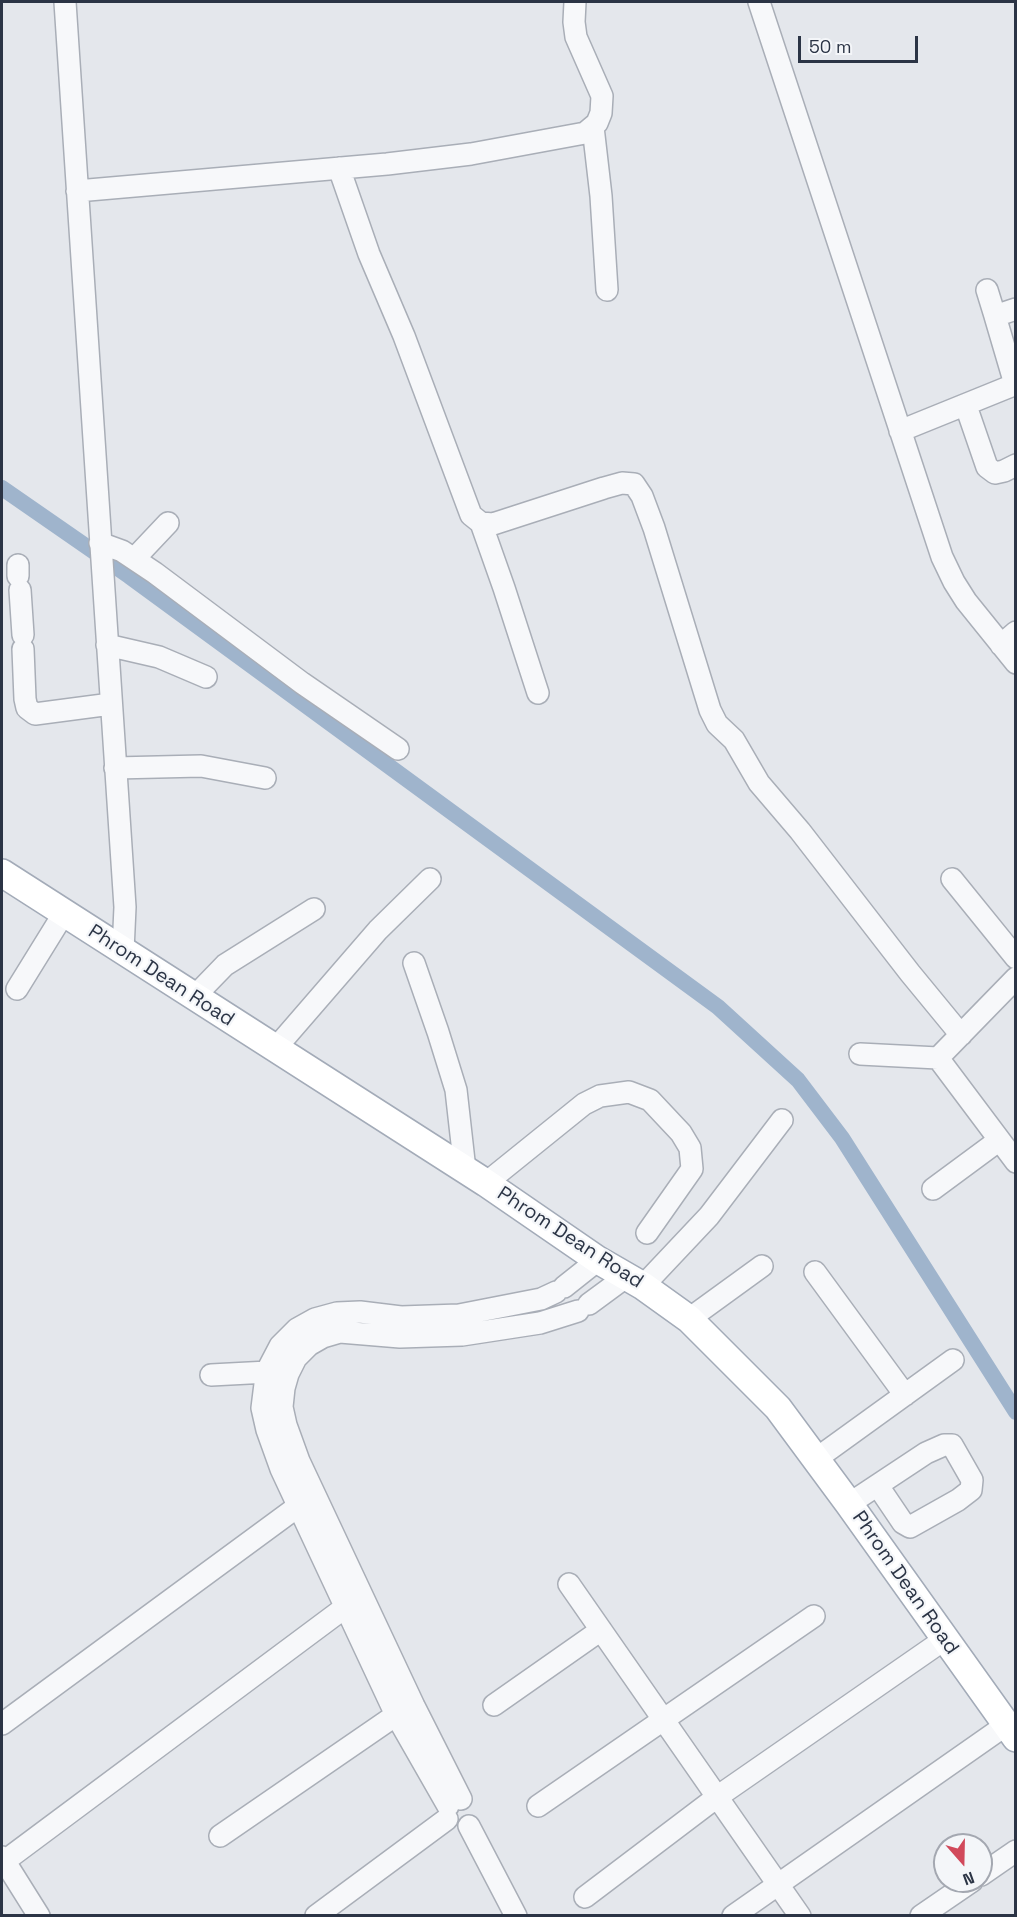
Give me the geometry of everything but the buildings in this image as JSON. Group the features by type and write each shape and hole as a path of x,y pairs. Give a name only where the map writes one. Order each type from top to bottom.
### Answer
{"main road":[{"name":"Phrom Dean Road","path":"2,873 476,1176 689,1319 778,1408 1011,1732"}],"street":[{"path":"65,2 125,907 123,951"},
{"path":"77,191 471,154 585,133 597,123 601,113 602,96 576,37 575,2"},
{"path":"759,2 942,556 966,601 1008,638 1016,663"},
{"path":"592,127 601,196 607,290"},
{"path":"339,168 369,254 404,336 471,515 481,523 537,693"},
{"path":"900,432 1015,384 987,290"},
{"path":"995,316 1016,309"},
{"path":"966,406 987,466 995,473 1016,465"},
{"path":"481,523 493,524 604,488 622,483 634,484 642,496 654,528 710,710 717,724 734,740 759,783 800,831 910,974 961,1035"},
{"path":"134,559 168,523"},
{"path":"100,547 122,551 155,573 302,683 398,749"},
{"path":"19,577 27,708 34,714 111,704"},
{"path":"107,645 159,657 206,676"},
{"path":"115,768 201,766 265,778"},
{"path":"275,1049 378,930 430,879"},
{"path":"952,879 1016,958"},
{"path":"194,997 225,965 314,909"},
{"path":"17,989 64,913"},
{"path":"414,963 456,1090 476,1176 584,1104 600,1096 629,1092 650,1100 681,1133 690,1148 692,1169 647,1233"},
{"path":"860,1054 938,1058 1016,978"},
{"path":"938,1058 998,1141 1016,1162"},
{"path":"307,1500 281,1469 262,1408 268,1372 280,1346 297,1329 315,1319 337,1312 360,1312 409,1327 462,1335 540,1323 578,1310 635,1281 709,1216 782,1120"},
{"path":"933,1189 998,1141"},
{"path":"452,1808 396,1715 354,1601 307,1500 299,1461 282,1407 288,1374 296,1358 309,1345 323,1337 340,1332 409,1327 542,1299 557,1292 598,1260"},
{"path":"689,1319 762,1266"},
{"path":"815,1272 905,1395"},
{"path":"557,1292 578,1310"},
{"path":"816,1459 953,1360"},
{"path":"211,1375 268,1372"},
{"path":"849,1504 878,1486"},
{"path":"2,1724 307,1500"},
{"path":"569,1584 800,1916"},
{"path":"354,1601 412,1700 452,1808"},
{"path":"39,1916 2,1860 354,1601"},
{"path":"538,1806 814,1616"},
{"path":"494,1705 601,1630"},
{"path":"585,1897 717,1797 945,1639"},
{"path":"220,1836 396,1715 412,1700"},
{"path":"733,1916 778,1883 1011,1732"},
{"path":"316,1916 452,1808 470,1802 475,1810 474,1818 469,1826 516,1916"},
{"path":"993,1867 1016,1851"},
{"path":"921,1916 955,1893"}],"waterway":[{"path":"2,488 129,576 718,1007 798,1080 842,1138 1016,1412"}]}
